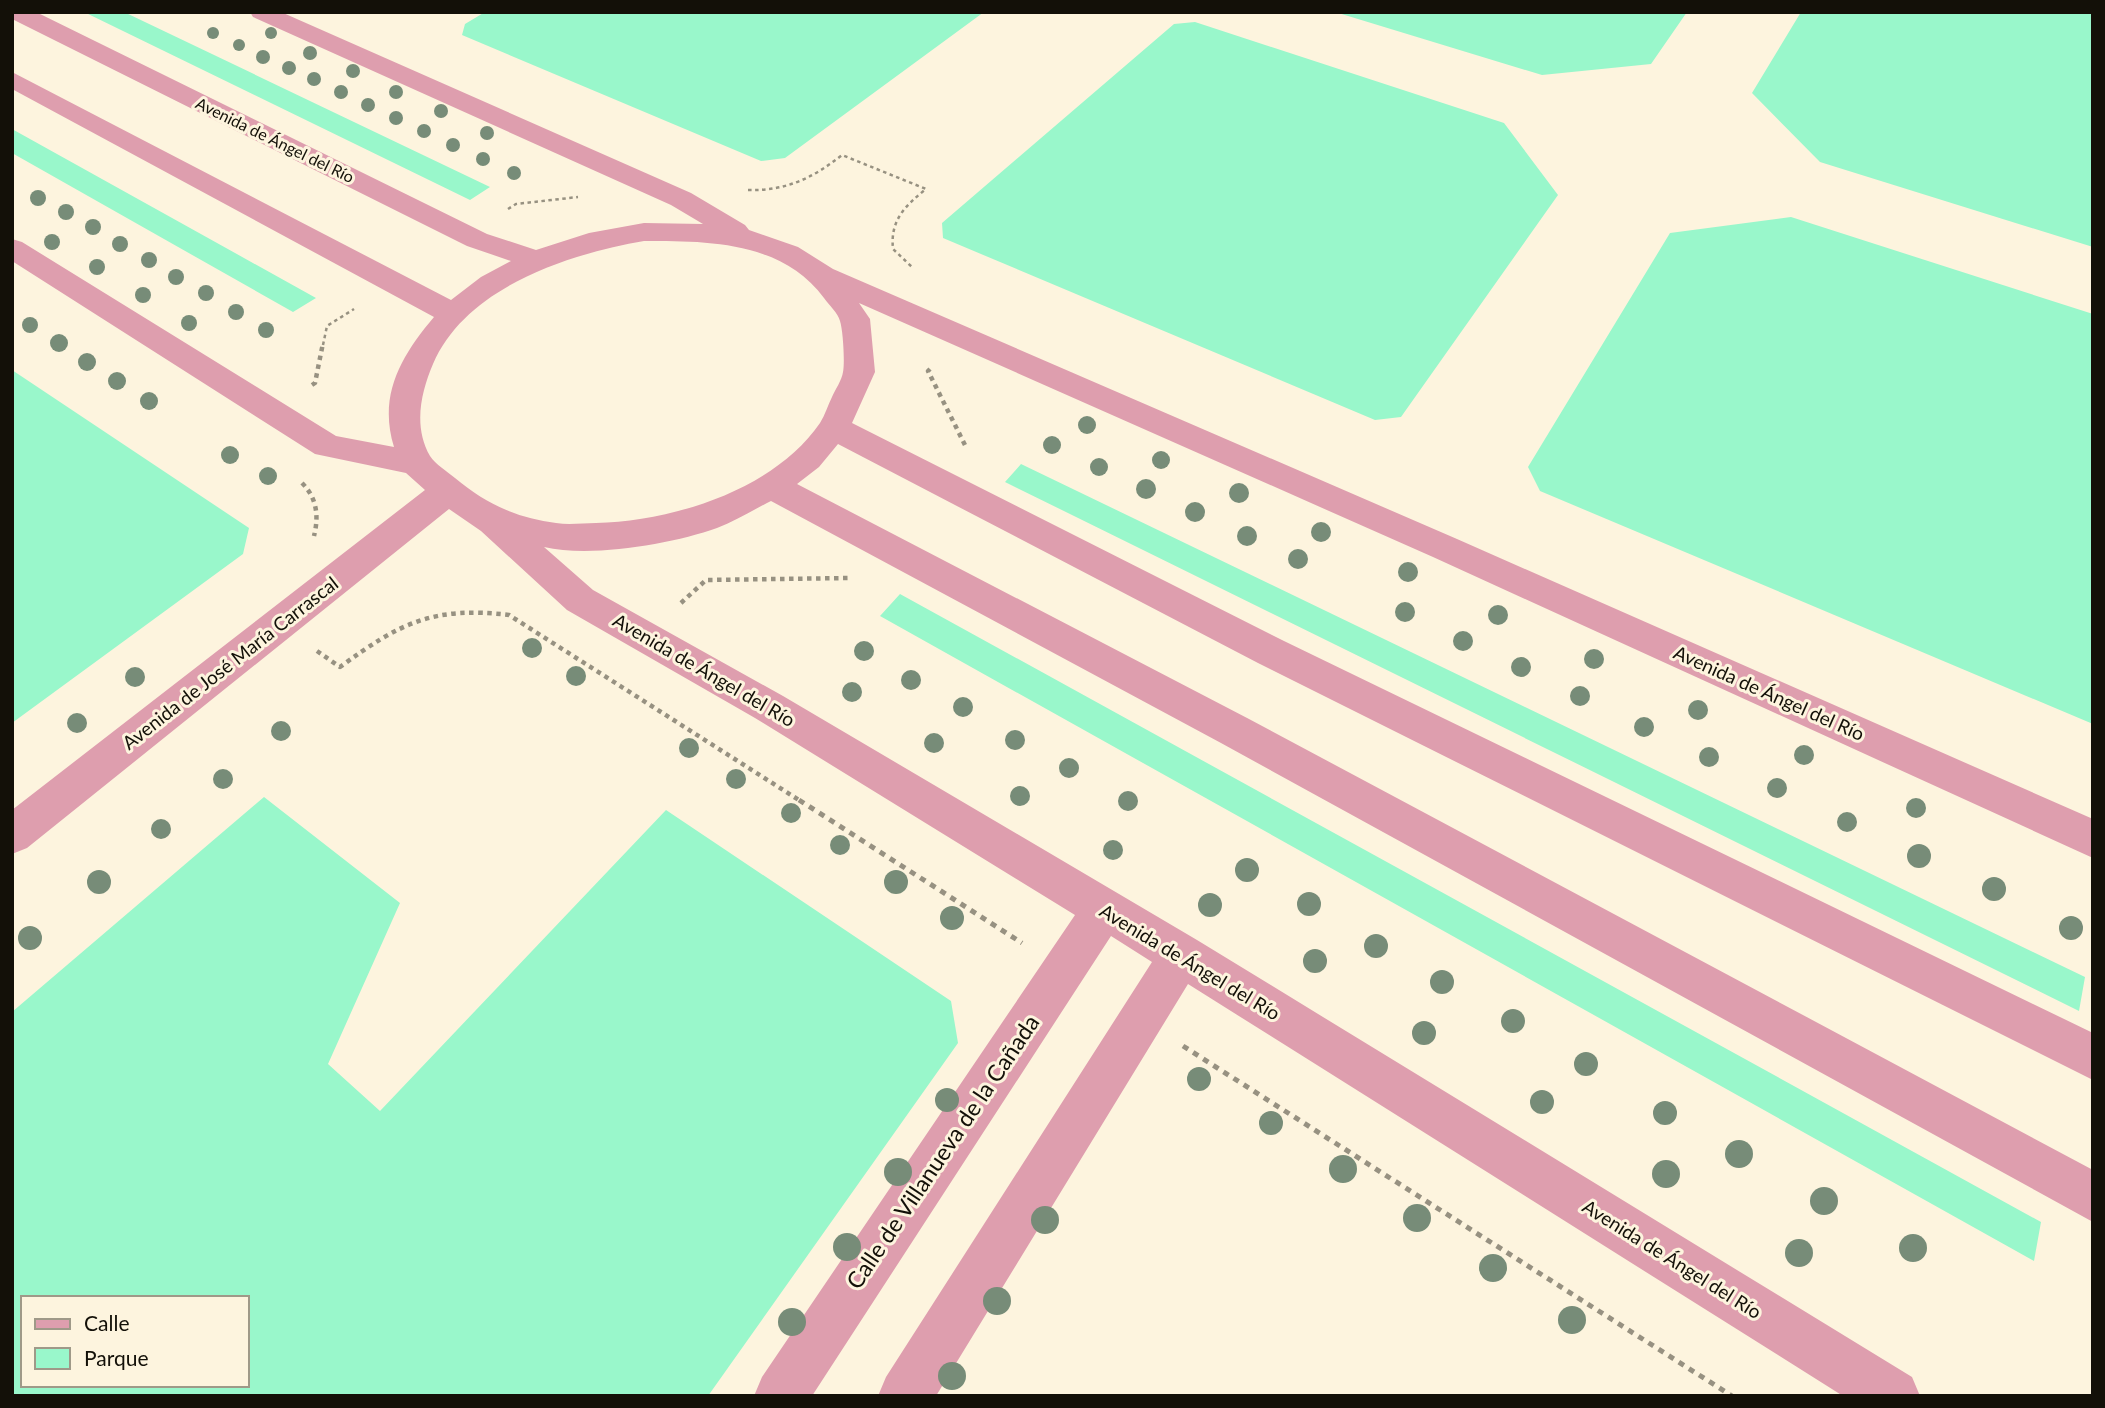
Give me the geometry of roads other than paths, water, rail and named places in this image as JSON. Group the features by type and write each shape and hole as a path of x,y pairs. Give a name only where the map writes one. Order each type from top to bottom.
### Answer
{"street":[{"name":"Avenida de Ángel del Río","path":"17,12 477,240 536,260"},
{"path":"13,249 327,446 416,463 448,491 493,522 558,537 632,535 706,518 771,486 807,459 834,428 859,372 855,319 823,276 788,253 749,239 681,199 261,12"},
{"path":"12,79 453,314"},
{"path":"416,463 404,426 407,387 424,349 453,314 491,284 536,260 589,242 644,232 698,232 749,239"},
{"name":"Avenida de Ángel del Río","path":"823,276 1445,548 2093,839"},
{"path":"834,428 1271,652 2093,1057"},
{"path":"771,486 1247,737 2093,1197"},
{"name":"Avenida de José María Carrascal","path":"12,835 448,491"},
{"name":"Avenida de Ángel del Río","path":"493,522 580,600 769,707 1181,955 1893,1396"},
{"name":"Calle de Villanueva de la Cañada","path":"781,1396 1104,909"},
{"path":"905,1396 1136,1031 1181,955"}]}
